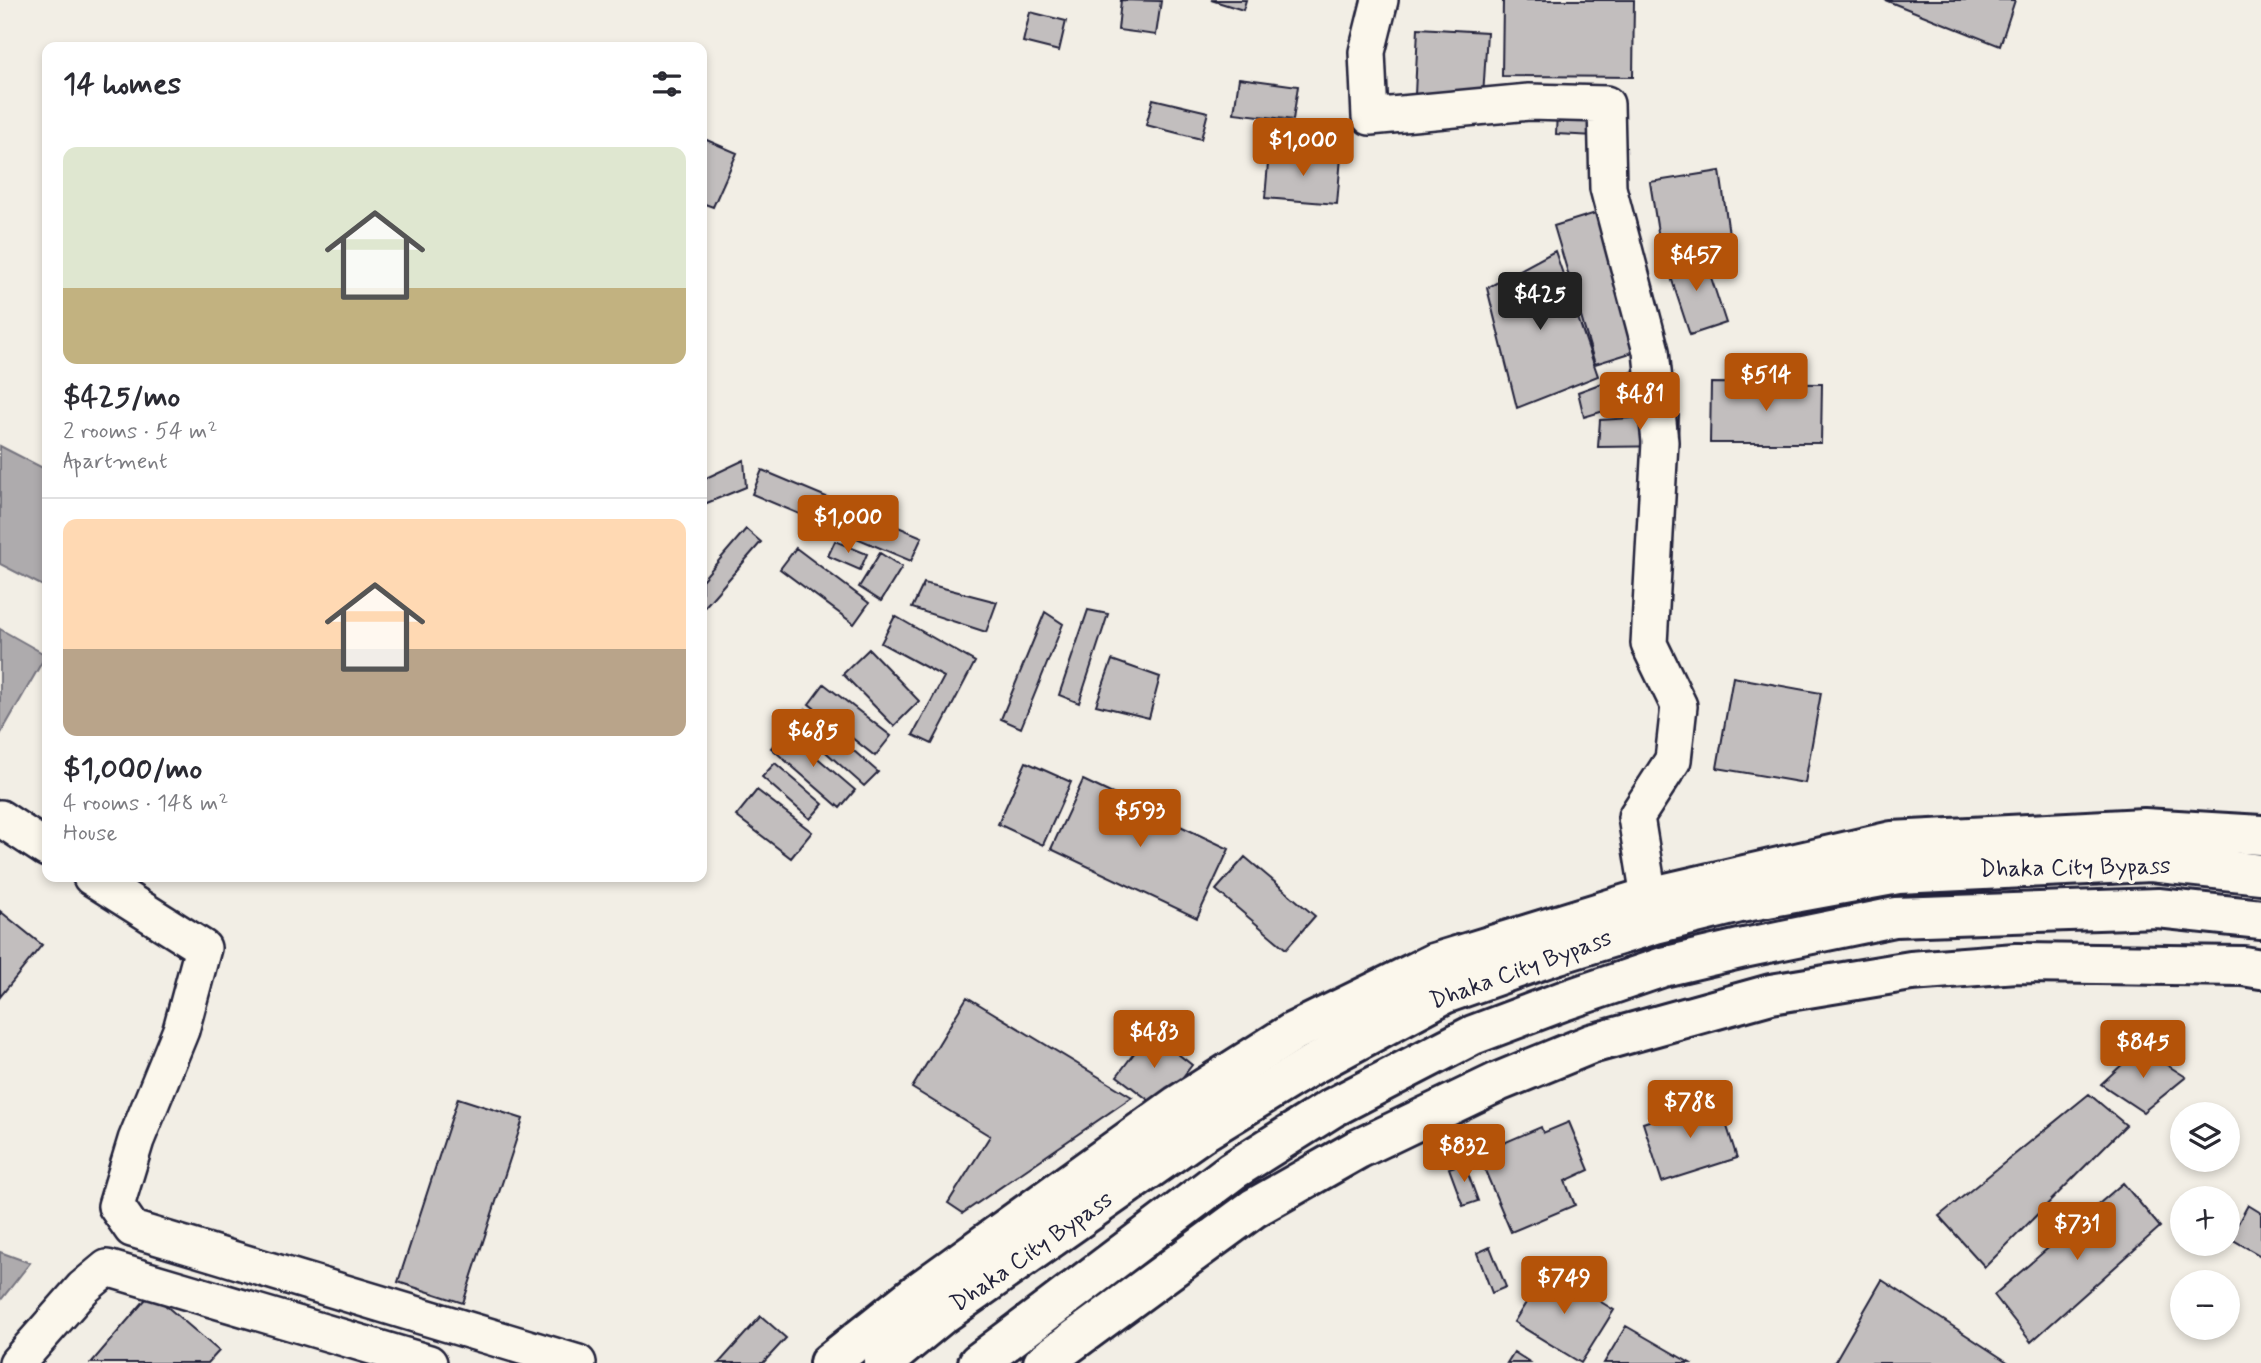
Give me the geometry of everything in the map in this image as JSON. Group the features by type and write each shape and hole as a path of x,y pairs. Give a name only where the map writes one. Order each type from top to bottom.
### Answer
{"main road":[{"path":"829,1363 917,1293 1178,1105 1293,1032 1434,964 1649,897 1892,841 2144,828 2261,835"},
{"name":"Dhaka City Bypass","path":"883,1363 940,1316 1212,1126 1310,1066 1444,994 1655,924 1740,903 1898,874 2151,862 2261,874"},
{"name":"Dhaka City Bypass","path":"978,1363 1233,1171 1332,1108 1473,1035 1563,1001 1663,967 1895,918 2158,908 2261,919"},
{"path":"1043,1363 1254,1208 1358,1149 1498,1082 1591,1044 1771,994 1911,971 2016,963 2132,963 2261,969"}],"street":[{"path":"1380,0 1367,52 1370,117 1528,102 1606,104 1608,188 1651,351 1660,442 1649,645 1679,706 1673,760 1636,817 1649,897"},
{"path":"0,818 42,846"},
{"path":"99,882 203,948 181,1030 136,1140 116,1206 132,1229 578,1363"},
{"path":"17,1363 83,1288 107,1268 429,1363"}],"shaded area":[{"path":"0,446 42,467 42,585 0,564"},
{"path":"0,629 42,653 42,662 0,735"},
{"path":"0,1252 30,1263 0,1301"}],"building":[{"path":"1121,0 1161,1 1156,35 1118,30"},
{"path":"1211,0 1246,0 1243,10"},
{"path":"1503,0 1634,0 1633,77 1502,76"},
{"path":"1885,0 2015,0 2000,46"},
{"path":"1030,12 1066,21 1059,51 1023,42"},
{"path":"1418,28 1487,32 1483,97 1415,95"},
{"path":"1239,78 1298,86 1293,120 1234,113"},
{"path":"1153,99 1208,112 1201,139 1146,125"},
{"path":"1557,111 1597,112 1596,136 1556,134"},
{"path":"707,140 737,153 713,207 707,205"},
{"path":"1269,152 1341,157 1337,204 1265,198"},
{"path":"1720,171 1729,234 1660,245 1650,182"},
{"path":"1599,212 1640,350 1595,364 1554,226"},
{"path":"1702,250 1726,323 1690,335 1666,262"},
{"path":"1555,251 1598,376 1517,408 1487,288"},
{"path":"1640,369 1647,398 1584,417 1578,392"},
{"path":"1711,383 1822,384 1821,443 1710,443"},
{"path":"1679,415 1678,446 1598,447 1600,420"},
{"path":"744,460 746,487 707,503 707,478"},
{"path":"762,470 922,537 911,561 752,494"},
{"path":"746,529 761,542 707,604 707,574"},
{"path":"835,541 867,554 860,570 828,556"},
{"path":"796,548 869,603 854,624 780,569"},
{"path":"880,553 902,567 881,601 859,587"},
{"path":"924,583 997,602 986,632 912,608"},
{"path":"1088,610 1108,614 1079,703 1059,695"},
{"path":"1045,612 1063,624 1021,728 1001,719"},
{"path":"895,616 975,662 932,744 913,735 944,677 881,643"},
{"path":"869,649 919,701 894,726 843,674"},
{"path":"1112,660 1160,677 1149,718 1096,705"},
{"path":"1733,677 1821,693 1805,783 1717,768"},
{"path":"824,684 891,736 875,756 809,704"},
{"path":"806,709 878,772 864,786 793,723"},
{"path":"786,731 855,790 840,808 771,748"},
{"path":"1026,762 1071,782 1043,845 998,824"},
{"path":"775,763 823,804 810,819 762,777"},
{"path":"1083,780 1229,849 1197,918 1051,849"},
{"path":"757,790 812,832 791,858 736,816"},
{"path":"1245,857 1315,916 1286,949 1216,890"},
{"path":"0,911 42,945 0,997"},
{"path":"967,997 1132,1097 963,1213 948,1203 990,1136 912,1088"},
{"path":"1150,1032 1192,1065 1159,1108 1117,1076"},
{"path":"2140,1048 2186,1077 2143,1112 2101,1084"},
{"path":"2089,1094 2126,1125 1985,1267 1939,1216"},
{"path":"458,1098 523,1119 463,1303 398,1282"},
{"path":"1718,1098 1737,1158 1662,1182 1643,1123"},
{"path":"1569,1122 1589,1170 1565,1181 1575,1205 1511,1232 1478,1154 1541,1127 1543,1133"},
{"path":"1464,1163 1478,1201 1463,1206 1449,1168"},
{"path":"2123,1183 2160,1227 2031,1342 1994,1295"},
{"path":"2248,1205 2261,1213 2261,1256 2240,1244 2240,1220"},
{"path":"1490,1247 1506,1287 1492,1293 1477,1253"},
{"path":"1547,1269 1614,1310 1581,1363 1514,1322"},
{"path":"1882,1280 2009,1363 1834,1363"},
{"path":"151,1293 219,1351 208,1363 91,1363"},
{"path":"761,1316 786,1338 763,1363 719,1363"},
{"path":"1626,1326 1690,1363 1604,1363"},
{"path":"1514,1352 1531,1363 1507,1363"}]}
